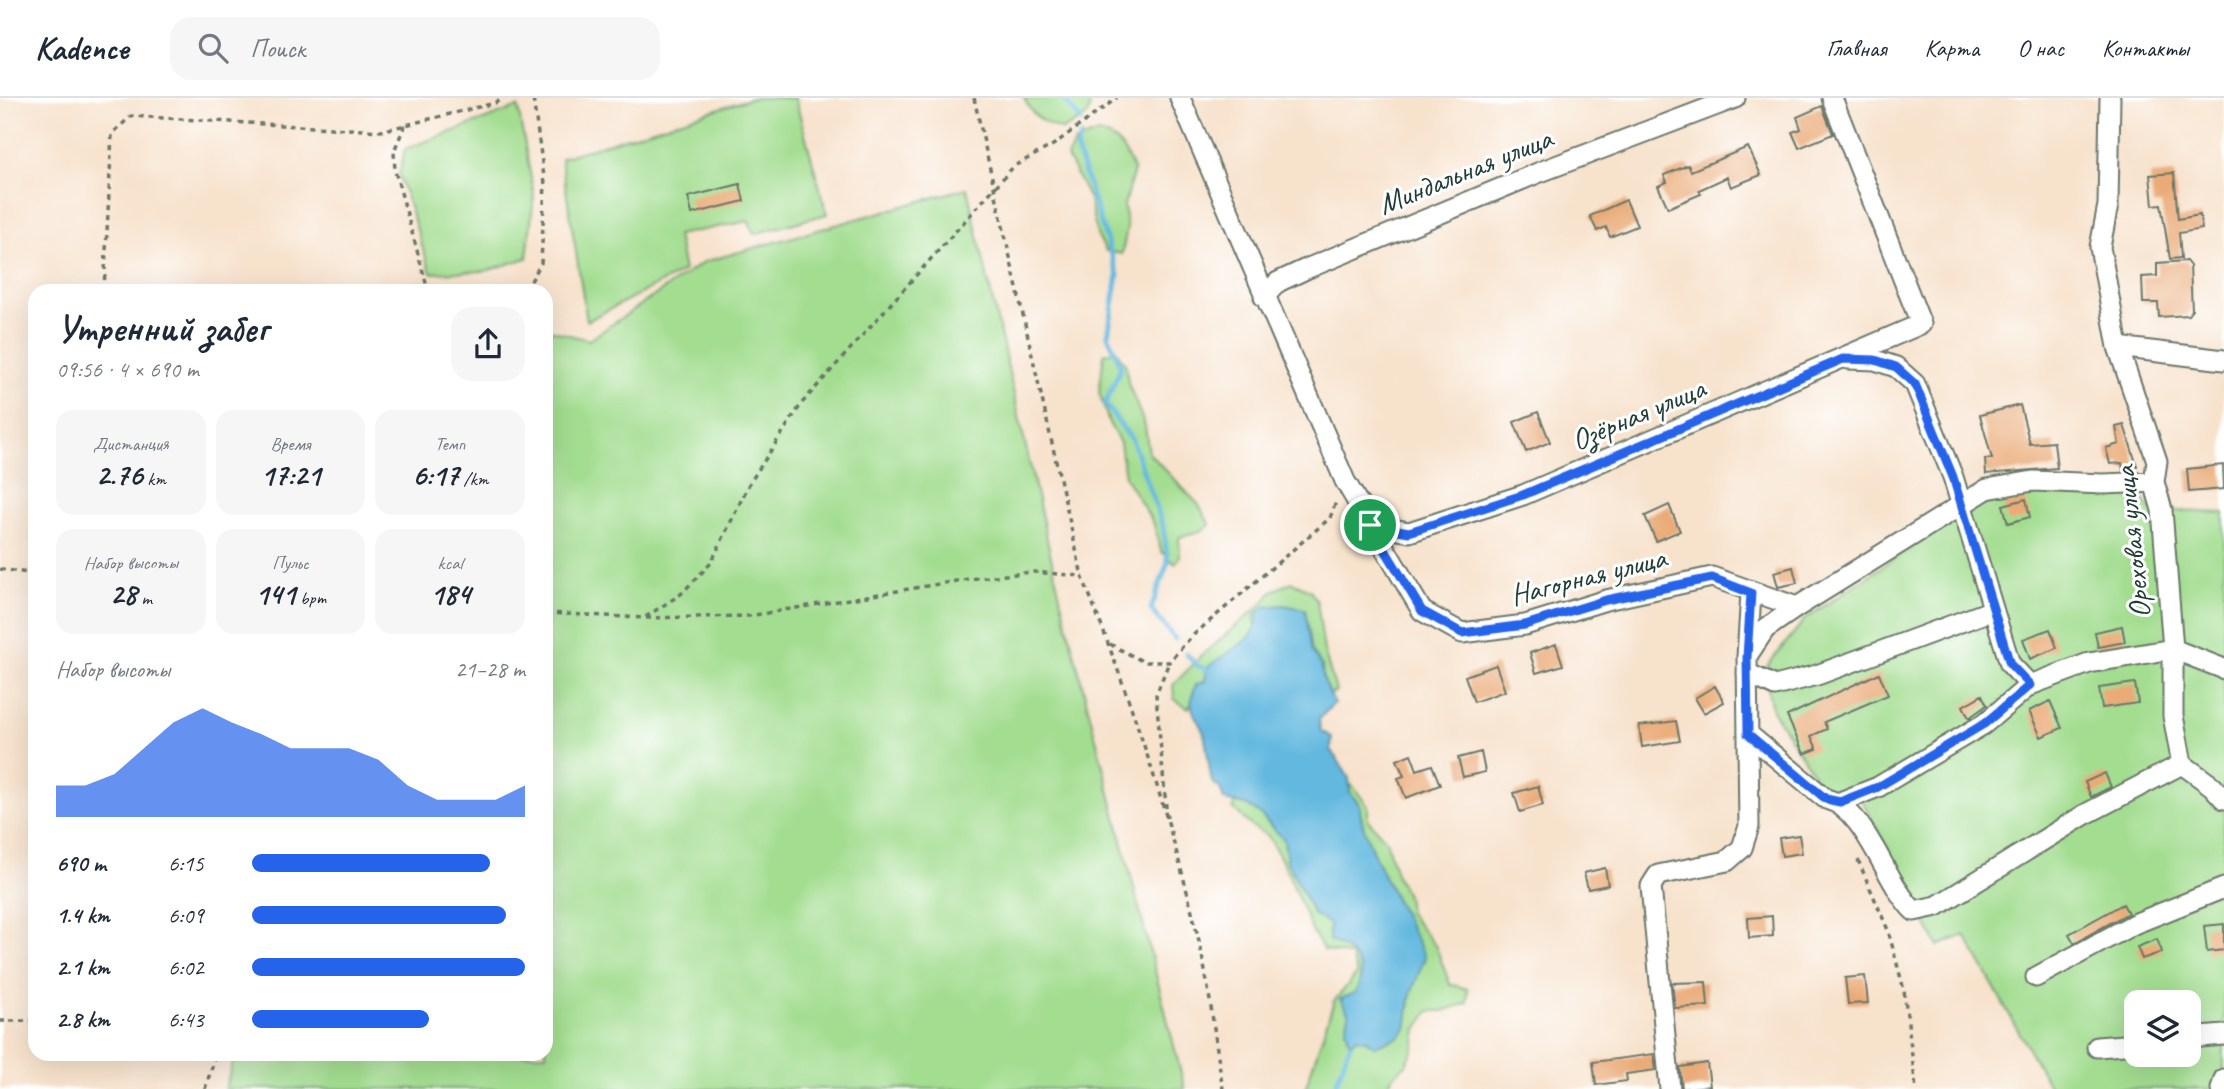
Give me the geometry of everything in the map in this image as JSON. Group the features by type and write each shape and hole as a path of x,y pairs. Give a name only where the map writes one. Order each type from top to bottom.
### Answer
{"street":[{"path":"1180,98 1345,481 1370,525"},
{"name":"Миндальная улица","path":"1264,298 1278,282 1316,265 1540,172 1735,98"},
{"name":"Озёрная улица","path":"1370,525 1409,532 1523,495 1921,324 1832,98"},
{"name":"Ореховая улица","path":"2110,98 2108,205 2101,247 2118,347 2157,461 2154,482 2162,510 2173,649 2173,716 2182,764"},
{"path":"2118,347 2224,360"},
{"path":"1843,359 1875,360 1896,367 1915,384 1962,504 2010,664 2030,685"},
{"path":"1747,665 1765,629 1987,489 2032,481 2103,484 2154,482"},
{"name":"Нагорная улица","path":"1370,525 1422,611 1462,633 1525,625 1606,600 1712,578 1797,607"},
{"path":"1670,1089 1651,886 1658,875 1727,861 1742,848 1749,826 1747,665 1751,593"},
{"path":"1747,665 1775,686 1817,675 1993,610"},
{"path":"1748,734 1826,799 1840,802 1878,787 1984,724 2030,685 2089,663 2173,649 2224,670"},
{"path":"1840,802 1860,827 1902,899 1914,911 1937,906 2084,815 2182,764 2220,791"},
{"path":"2036,977 2134,924 2224,888"},
{"path":"2201,1037 2224,1035"},
{"path":"2097,1048 2124,1045"},
{"path":"2221,1089 2224,1079"}],"path":[{"path":"104,284 112,134 131,116 381,131 495,103 503,98"},
{"path":"529,284 541,263 545,184 533,98"},
{"path":"974,98 1082,576 1108,643 1169,829 1199,943 1223,1089"},
{"path":"644,618 681,594 711,563 749,485 802,403 993,188 1014,166 1053,145 1117,98"},
{"path":"405,125 394,151 395,172 426,284"},
{"path":"1169,829 1161,772 1156,695 1169,662 1191,637 1330,518 1345,481"},
{"path":"0,569 28,573"},
{"path":"553,613 644,618 749,616 968,579 1033,572 1082,576"},
{"path":"1108,643 1144,662 1169,662"},
{"path":"1854,851 1888,930 1904,990 1916,1089"},
{"path":"0,1021 28,1021"},
{"path":"205,1089 214,1061"}],"green space":[{"path":"752,98 795,98 827,214 754,234 749,221 677,235 684,271 587,321 561,158"},
{"path":"1024,98 1085,98 1090,107 1086,117 1062,130 1039,118"},
{"path":"518,107 534,195 527,258 486,271 431,273 399,175 405,149"},
{"path":"1098,133 1116,142 1134,170 1124,205 1127,228 1122,254 1106,251 1097,235 1089,199 1067,157 1075,142"},
{"path":"967,188 1061,601 1185,1089 225,1089 233,1061 553,1061 553,331 589,340 704,262"},
{"path":"1116,350 1126,365 1128,383 1145,426 1149,453 1199,505 1210,525 1197,533 1179,537 1180,556 1175,564 1161,551 1154,524 1125,477 1120,443 1109,423 1099,392 1104,354"},
{"path":"2027,488 2093,496 2137,492 2152,510 2224,513 2224,1089 2051,1089 1965,935 1938,946 1854,785 1827,795 1772,710 1764,670 1805,619 1974,504"},
{"path":"1292,582 1310,590 1317,601 1324,651 1336,691 1328,696 1266,609 1254,617 1257,633 1188,708 1174,699 1173,685 1202,655 1264,602 1272,591"},
{"path":"1352,785 1368,806 1368,820 1386,840 1397,877 1407,895 1409,913 1436,947 1450,984 1468,989 1467,1003 1443,1011 1429,1011 1417,1029 1414,1048 1406,1065 1393,1076 1386,1089 1305,1089 1334,1001 1357,974 1351,956 1324,950 1313,933 1283,862 1268,836 1251,826 1233,808 1236,801 1252,802 1284,830 1295,865 1319,898 1316,911 1336,920 1339,937 1353,948 1368,968 1375,993 1354,1015 1361,1030 1377,1039 1394,1028 1400,1017 1385,1009 1385,1005 1397,968 1393,923 1400,920 1400,912 1365,848 1344,787"}],"water":[{"path":"1283,605 1305,609 1312,651 1322,666 1323,678 1334,703 1319,719 1320,730 1332,737 1331,749 1349,778 1350,793 1360,805 1367,837 1425,957 1411,993 1406,1029 1399,1037 1374,1046 1368,1041 1356,1038 1350,1045 1346,1029 1349,1014 1340,999 1355,993 1360,975 1356,960 1345,949 1329,940 1329,924 1313,914 1287,861 1284,840 1261,815 1246,805 1224,800 1220,788 1212,782 1203,731 1192,710 1193,693 1196,685 1205,681 1206,669 1247,639 1257,623 1257,613 1264,607"}],"building":[{"path":"1822,106 1833,134 1799,148 1792,132 1801,129 1797,117"},
{"path":"1748,147 1761,175 1731,187 1727,177 1699,190 1701,194 1668,208 1658,186 1667,182 1664,175 1688,165 1691,171"},
{"path":"2174,173 2178,219 2200,215 2202,229 2179,233 2181,258 2170,259 2161,204 2153,205 2150,175"},
{"path":"740,184 744,201 692,214 688,197"},
{"path":"1626,200 1637,226 1610,237 1606,227 1597,231 1590,216"},
{"path":"2186,261 2190,266 2192,310 2188,315 2159,317 2158,303 2143,303 2142,277 2157,276 2157,263"},
{"path":"2020,405 2030,444 2054,442 2057,468 1986,474 1985,459 1992,459 1980,415"},
{"path":"1538,412 1550,442 1526,452 1514,422"},
{"path":"2124,425 2137,466 2123,471 2122,463 2110,464 2106,448 2119,444 2116,427"},
{"path":"2223,465 2224,489 2189,492 2187,469"},
{"path":"2026,499 2030,517 2008,523 2003,505"},
{"path":"1669,505 1680,531 1656,541 1645,516"},
{"path":"1793,567 1797,583 1778,587 1774,572"},
{"path":"2122,626 2125,642 2098,647 2095,632"},
{"path":"2050,629 2057,648 2030,659 2023,639"},
{"path":"1556,644 1563,665 1536,673 1530,653"},
{"path":"1496,665 1505,691 1474,702 1465,676"},
{"path":"1879,673 1888,695 1824,722 1827,729 1811,736 1817,749 1804,754 1787,716"},
{"path":"2135,683 2138,703 2102,708 2099,688"},
{"path":"1715,686 1724,702 1704,713 1695,698"},
{"path":"1982,695 1987,705 1969,718 1963,706"},
{"path":"2050,701 2062,728 2041,737 2029,711"},
{"path":"1676,721 1680,741 1642,747 1639,726"},
{"path":"1481,752 1485,772 1463,777 1458,758"},
{"path":"1411,754 1417,770 1432,765 1440,785 1406,798 1398,778 1404,776 1397,760"},
{"path":"2105,773 2111,787 2091,797 2085,782"},
{"path":"1538,786 1543,805 1520,812 1514,793"},
{"path":"1799,835 1802,853 1782,856 1779,838"},
{"path":"1605,868 1608,885 1588,889 1584,873"},
{"path":"2123,904 2128,913 2074,943 2069,934"},
{"path":"1772,916 1773,936 1749,938 1748,918"},
{"path":"2224,924 2224,950 2207,952 2204,926"},
{"path":"2157,939 2162,952 2142,959 2137,947"},
{"path":"1865,976 1868,1003 1848,1004 1845,978"},
{"path":"1706,982 1708,1006 1675,1008 1672,983"},
{"path":"1654,1054 1656,1070 1626,1074 1627,1081 1596,1085 1593,1062"},
{"path":"1707,1063 1710,1086 1682,1089 1680,1067"}],"waterway":[{"path":"1063,98 1081,121"},
{"path":"1081,137 1076,147 1118,275 1108,335 1121,367 1105,404 1132,440 1163,526 1168,562 1151,609 1175,639"},
{"path":"1186,653 1196,665 1206,669"},
{"path":"1334,1089 1350,1045"}],"route":[{"path":"1843,359 1875,360 1896,367 1915,384 1953,477 2010,664 2030,685 1984,724 1878,787 1840,802 1826,799 1748,734 1747,657 1751,593 1712,578 1606,600 1525,625 1462,633 1422,611 1370,525 1409,532 1523,495 1843,359"}]}
